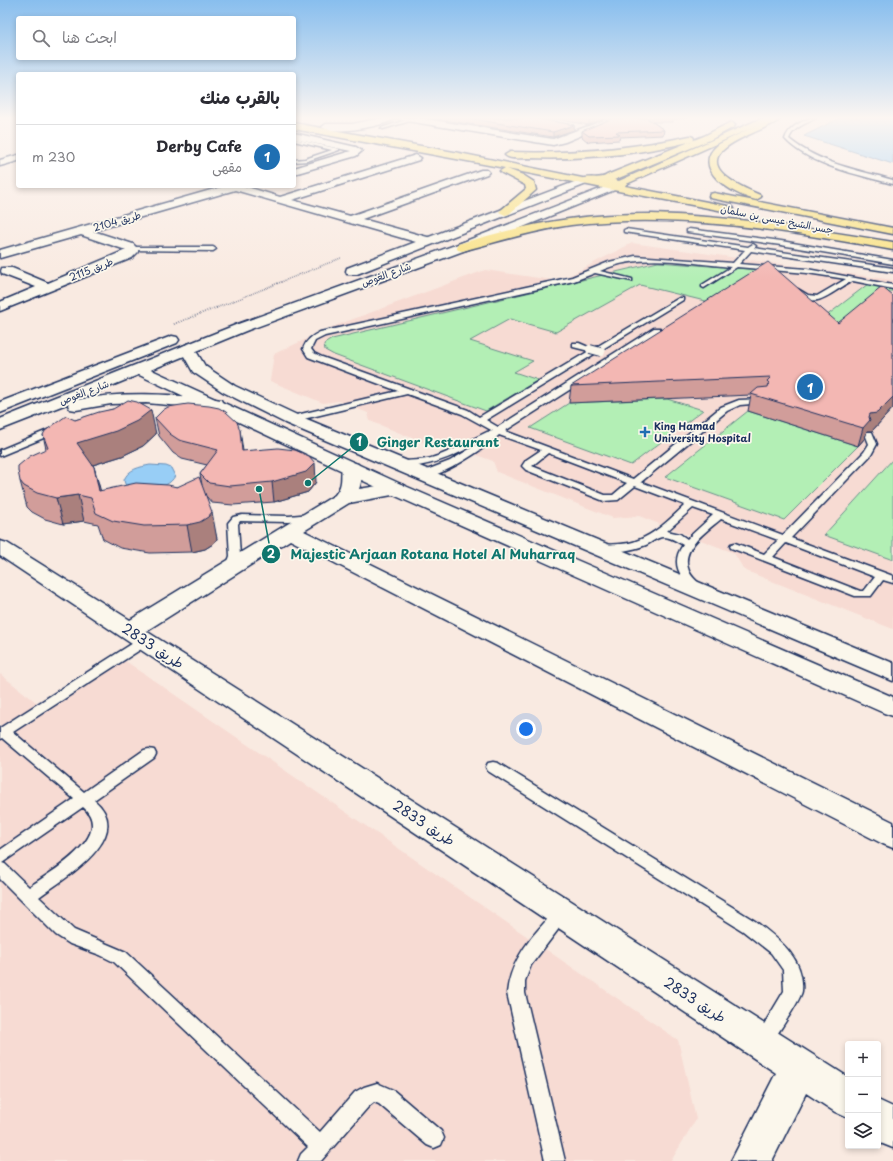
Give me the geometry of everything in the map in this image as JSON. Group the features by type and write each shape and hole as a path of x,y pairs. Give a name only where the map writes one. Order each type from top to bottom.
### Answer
{"main road":[{"path":"505,212 531,190 530,184 508,172"},
{"path":"541,172 585,181 613,181 632,172"},
{"path":"567,172 893,236"},
{"name":"شارع الغوص","path":"613,181 629,172"},
{"name":"شارع الغوص","path":"585,181 613,181 635,172"},
{"path":"716,172 727,183 761,199 834,219"},
{"name":"جسر الشيخ عيسى بن سلمان","path":"613,181 834,219 893,231"},
{"name":"جسر الشيخ عيسى بن سلمان","path":"613,181 893,241"},
{"path":"462,247 518,232 571,222 618,218 666,217 733,221 794,229 893,246"}],"street":[{"path":"280,200 370,172"},
{"path":"352,219 483,172"},
{"name":"شارع الغوص","path":"337,277 585,181"},
{"name":"شارع الغوص","path":"0,408 186,343 313,301 462,247 613,181"},
{"name":"طريق 2104","path":"0,254 227,188"},
{"name":"طريق 2104","path":"241,188 427,241"},
{"name":"طريق 2115","path":"0,306 128,255 132,252 132,249 81,231"},
{"path":"366,266 352,274 154,355 145,362 141,370 396,489 893,708"},
{"path":"7,271 47,287"},
{"path":"213,325 264,305"},
{"name":"شارع الغوص","path":"0,426 141,370 186,343"},
{"path":"186,343 199,369 229,389 291,419 893,673"},
{"path":"0,426 91,401 133,397 215,404"},
{"path":"352,468 386,474 422,475"},
{"path":"342,499 349,491 353,483 352,468"},
{"path":"137,636 232,567 342,499 368,492 396,489"},
{"path":"289,532 893,836"},
{"name":"طريق 2833","path":"0,546 845,1097"},
{"path":"751,1161 799,1067"},
{"path":"881,1121 893,1128"}],"lane":[{"path":"863,172 893,182"},
{"path":"626,231 750,250 891,269"},
{"path":"689,231 756,239 891,262 893,278"},
{"path":"704,286 735,265 740,258 750,250 756,239"},
{"name":"طريق 2115","path":"132,249 213,249"},
{"path":"893,287 807,271 635,258 611,263 570,280 334,331 314,338 308,344 307,349 311,355 319,359 464,412 480,420 491,428 546,450 893,580"},
{"path":"775,268 786,279"},
{"path":"594,271 630,280"},
{"path":"791,284 804,297 817,299 822,297 840,283 854,279"},
{"path":"480,420 681,299"},
{"path":"422,475 462,459 487,442 498,431 657,330"},
{"path":"576,345 614,356"},
{"path":"291,419 407,391"},
{"path":"546,450 529,462 527,466 608,499 617,497 724,409 739,403 760,401"},
{"path":"0,453 61,427"},
{"path":"399,465 414,464 441,458 484,436 498,431"},
{"path":"766,558 868,453 873,444 869,434"},
{"path":"590,546 604,548 632,546 644,543 659,533 691,505"},
{"path":"705,594 694,586 686,577 682,568 681,558 683,550 688,544 718,515"},
{"path":"232,567 235,556 233,523 237,519 289,519 312,517"},
{"path":"659,533 676,536 688,544"},
{"path":"735,546 859,594 866,594 881,576"},
{"path":"28,897 78,860 89,850 100,829 100,818 96,810 2,733 137,636"},
{"path":"0,858 149,754"},
{"path":"493,767 749,926 777,948 791,968 793,992 762,1043"},
{"path":"0,869 70,936 101,947 120,957 321,1146"},
{"path":"555,1161 516,993 516,983 522,964 562,913"},
{"path":"308,1161 362,1099 368,1094 374,1092 381,1093 386,1096 434,1138"}],"path":[{"path":"167,327 344,257"}],"shaded area":[{"name":"King Hamad University Hospital","path":"632,243 893,280 893,629 744,570 734,553 639,516 613,518 497,472 493,461 449,443 432,446 370,421 368,413 338,401 323,403 270,381 274,354 332,327 485,270 559,281"},
{"path":"124,660 678,1040 696,1119 671,1161 0,1161 0,674 45,709"}],"green space":[{"path":"658,262 774,271 721,305 640,285 556,332 510,319 470,341 533,361 514,372 538,380 486,411 334,355 325,350 324,344 332,339"},
{"path":"868,284 893,290 844,330 817,323"},
{"path":"667,399 703,410 631,465 530,428 569,403"},
{"path":"748,411 858,446 784,520 665,477"},
{"path":"893,459 893,560 824,535"}],"water":[{"path":"150,465 166,466 171,468 175,476 171,481 161,487 155,488 129,487 125,484 124,480 128,473 138,468"}],"building":[{"path":"768,262 838,323 882,287 893,296 893,397 877,413 870,414 870,420 863,428 751,394 758,388 768,387 769,383 767,381 771,377 571,386"},
{"path":"128,400 137,402 151,410 137,421 116,431 77,443 94,467 99,491 136,483 177,487 199,477 212,512 208,517 200,522 187,525 144,526 113,521 96,513 91,498 78,495 56,498 37,493 24,486 20,481 18,466 30,456 48,448 43,435 45,431 66,416 75,420 113,409"},
{"path":"188,404 219,408 226,412 237,422 240,430 242,451 278,448 295,450 309,456 315,463 306,472 272,482 230,486 209,483 200,474 218,450 179,440 170,434 155,418 168,407"}],"place":[{"name":"Derby Cafe","path":"810,387"},
{"name":"King Hamad University Hospital","path":"645,432"},
{"name":"Ginger Restaurant","path":"308,483"},
{"name":"Majestic Arjaan Rotana Hotel Al Muharraq","path":"259,489"}]}
